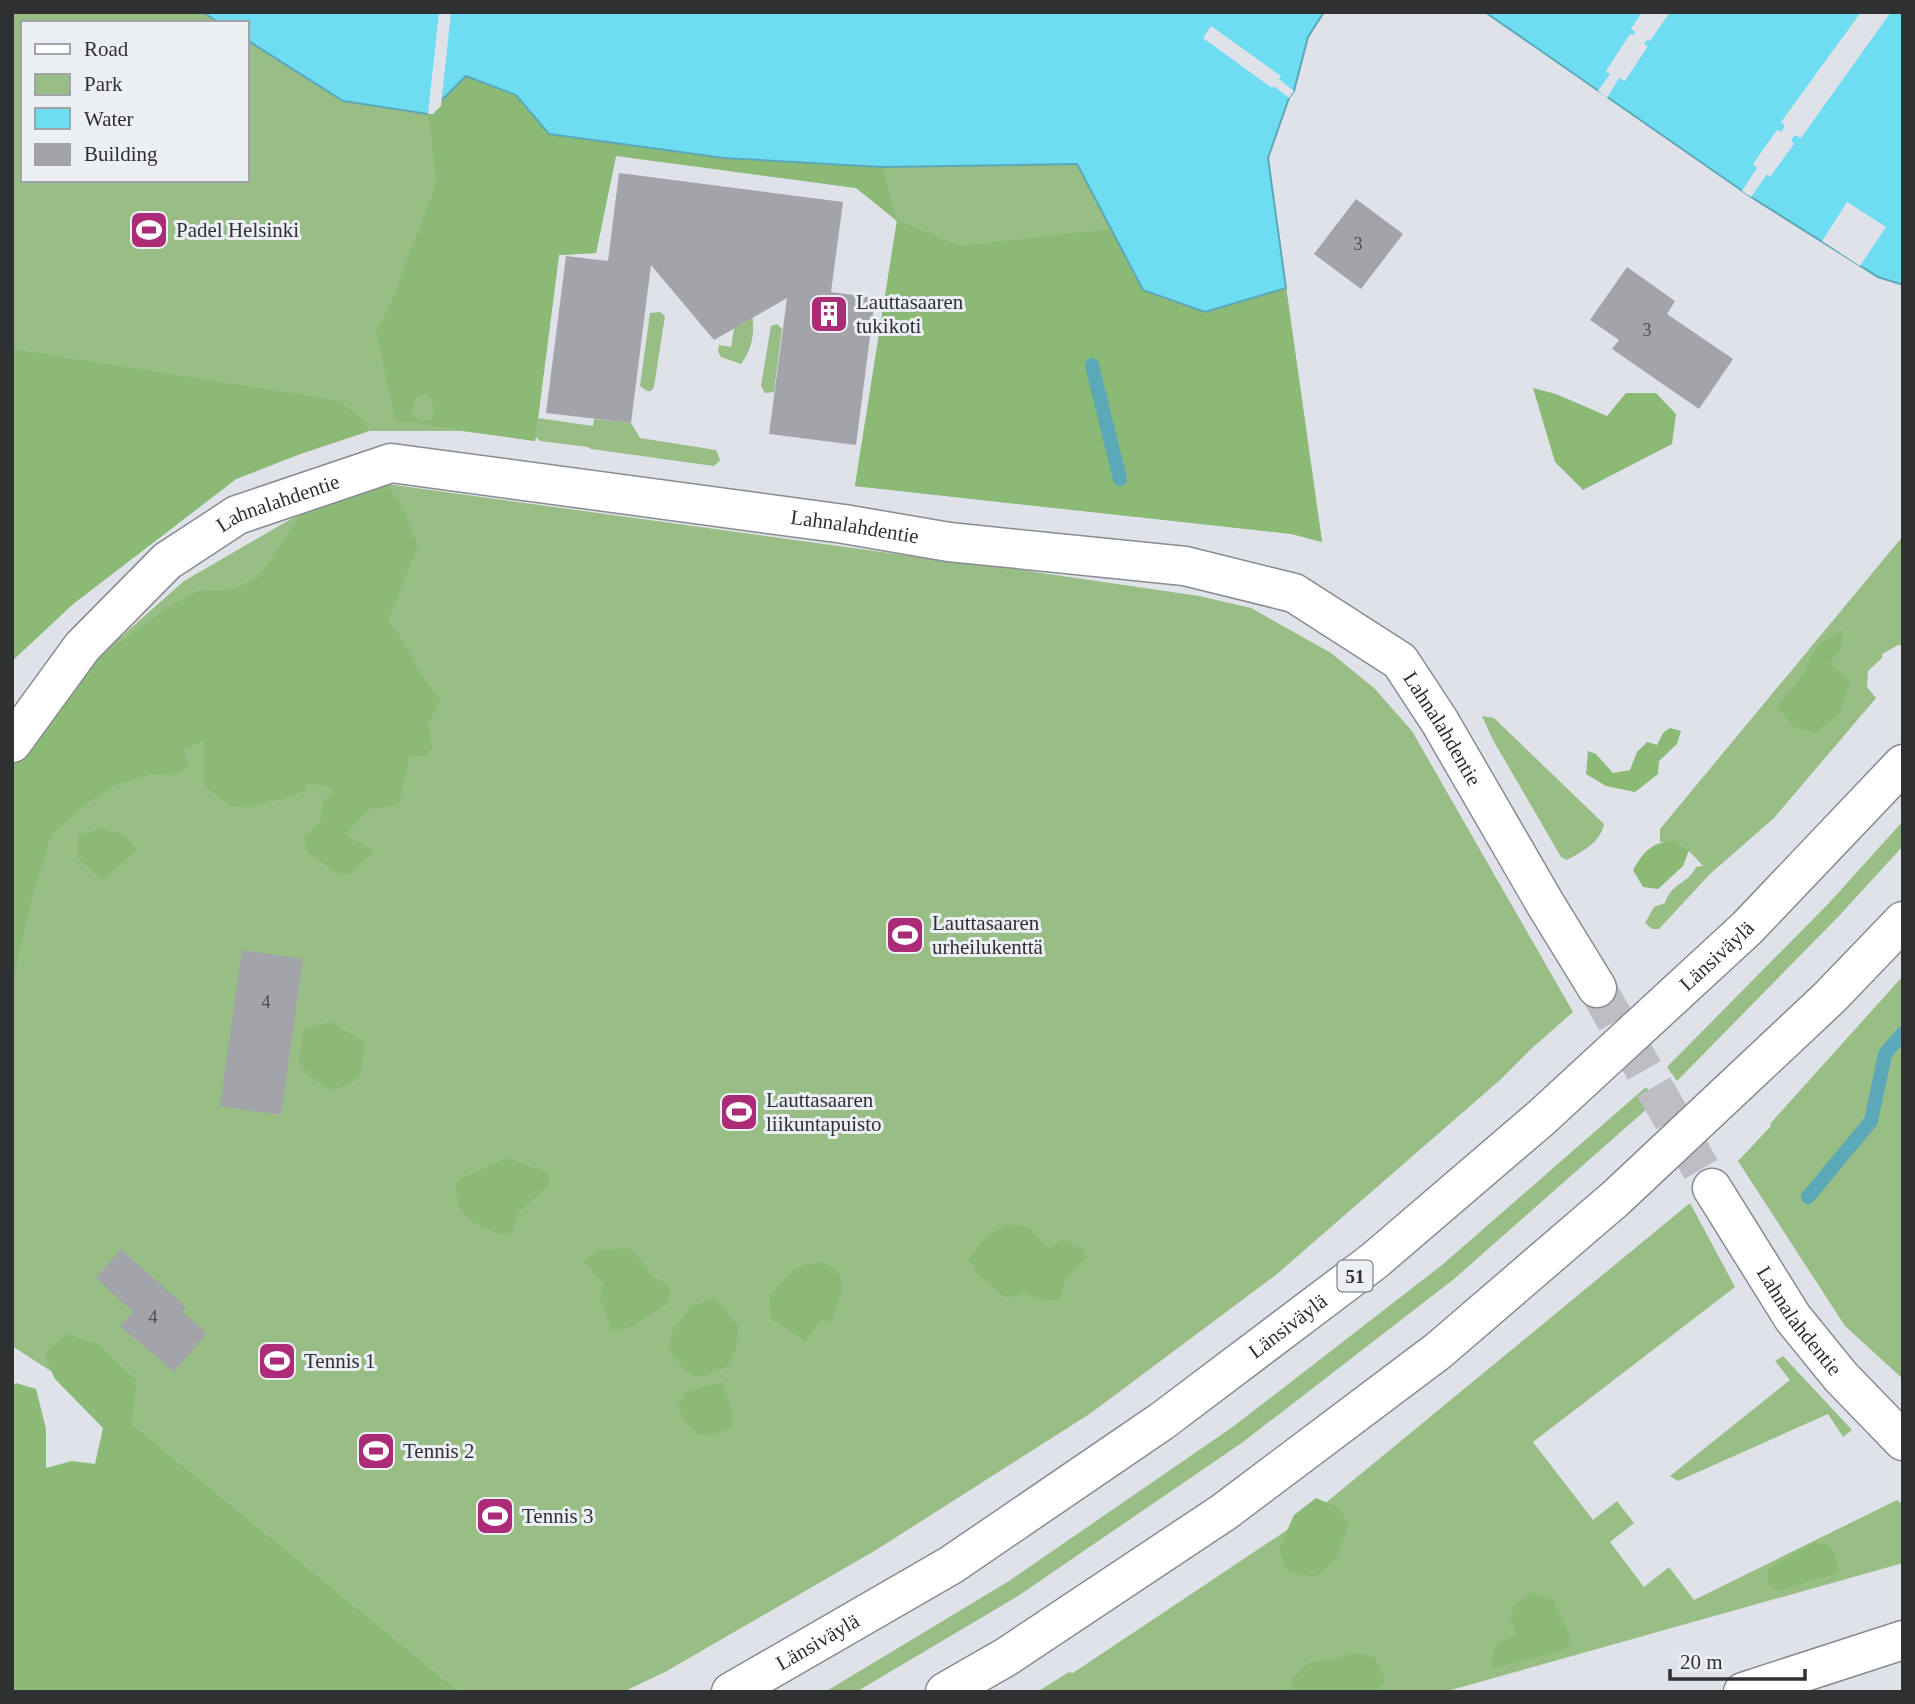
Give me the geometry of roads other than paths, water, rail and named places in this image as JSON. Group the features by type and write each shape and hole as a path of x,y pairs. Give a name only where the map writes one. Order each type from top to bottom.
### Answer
{"main road":[{"name":"Lahnalahdentie","path":"12,743 82,647 167,561 237,514 391,463 844,524 949,542 1185,566 1294,593 1400,661 1440,722 1597,988"},
{"name":"Länsiväylä","path":"731,1692 951,1565 1162,1421 1374,1261 1541,1118 1747,928 1903,764"},
{"path":"945,1692 1006,1657 1224,1512 1438,1351 1616,1198 1830,997 1903,921"},
{"name":"Lahnalahdentie","path":"1712,1188 1793,1318 1841,1377 1903,1441"},
{"path":"1743,1692 1903,1640"}],"water":[{"path":"203,12 1324,12 1308,37 1294,91 1289,98 1268,158 1286,288 1205,312 1143,290 1077,164 882,167 724,158 549,134 516,95 466,76 428,114 343,101 248,41 248,21 216,21"},
{"path":"1485,12 1903,12 1903,285 1878,277 1751,197"}],"waterway":[{"path":"1092,365 1120,479"},
{"path":"1808,1197 1871,1121 1885,1054 1903,1033"}],"tunnel":[{"path":"1597,988 1712,1188"}],"place":[{"name":"Padel Helsinki","path":"149,230"},
{"name":"Lauttasaaren tukikoti","path":"829,314"},
{"name":"Lauttasaaren urheilukenttä","path":"905,935"},
{"name":"Lauttasaaren liikuntapuisto","path":"739,1112"},
{"name":"Tennis 1","path":"277,1361"},
{"name":"Tennis 2","path":"376,1451"},
{"name":"Tennis 3","path":"495,1516"}]}
